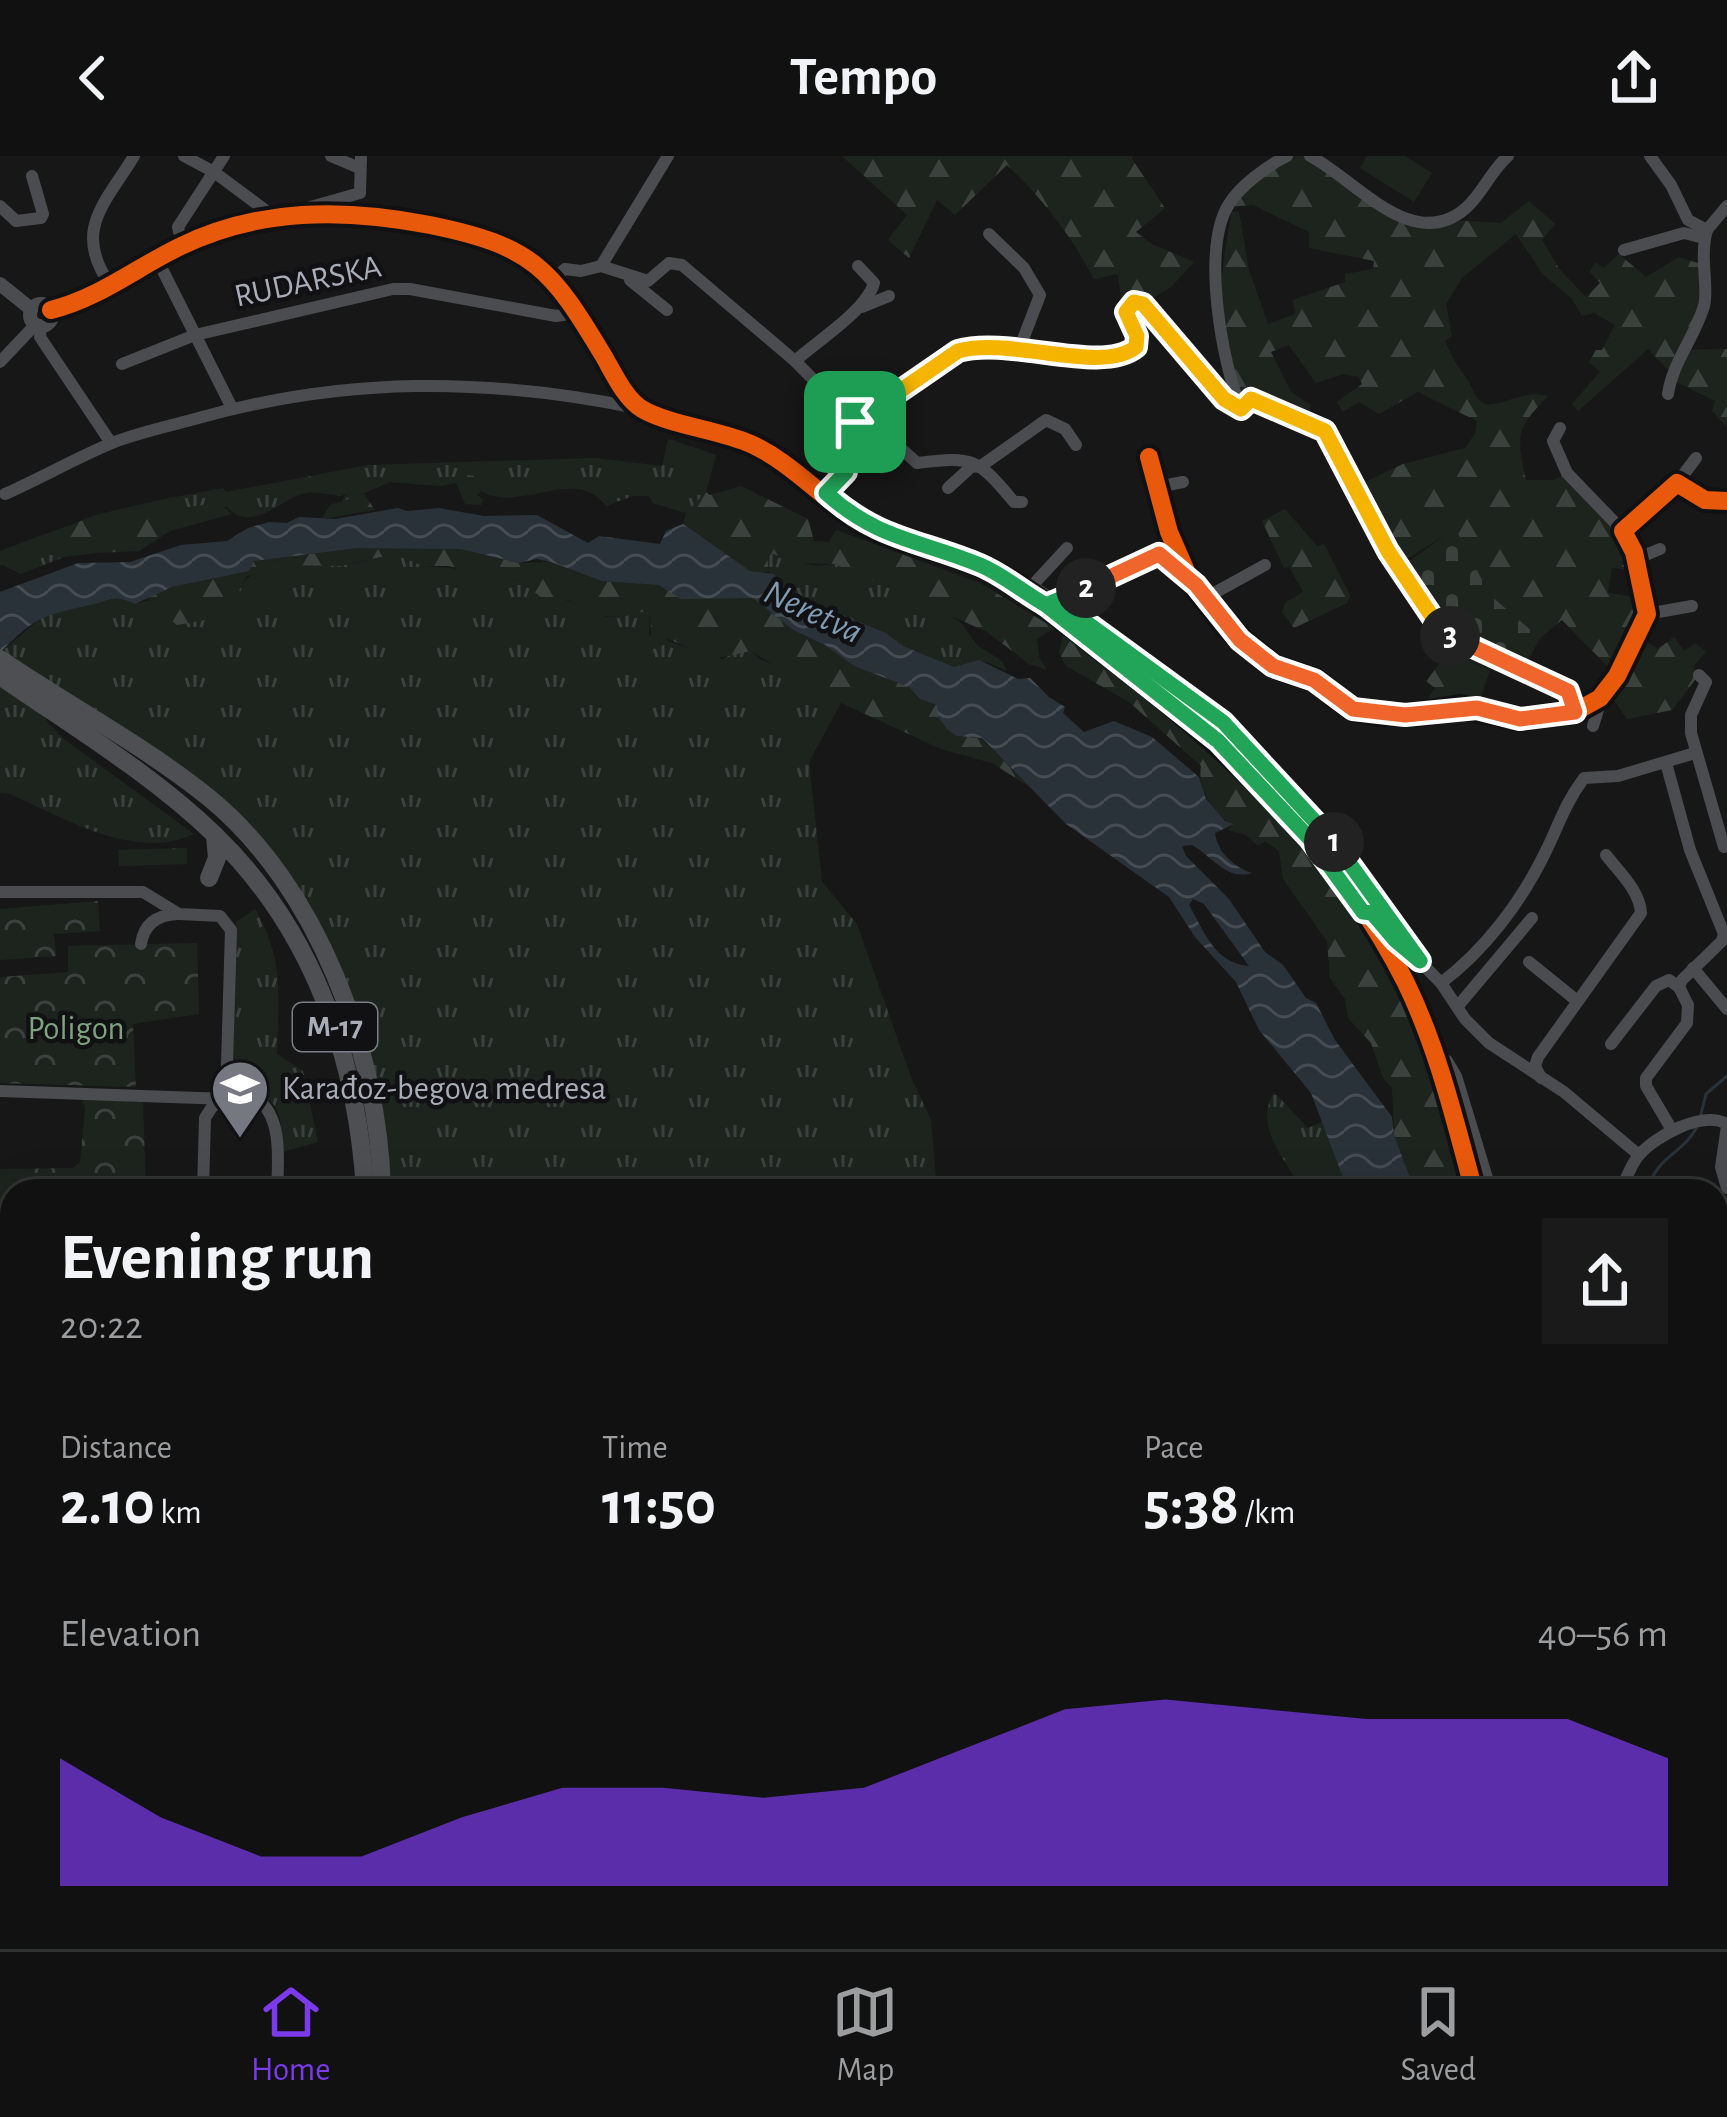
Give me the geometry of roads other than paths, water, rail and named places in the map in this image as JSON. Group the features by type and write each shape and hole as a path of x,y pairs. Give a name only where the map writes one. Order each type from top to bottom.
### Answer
{"main road":[{"name":"M-17","path":"0,659 215,836 275,908 319,982 352,1084 363,1179"},
{"name":"M-17","path":"0,676 110,729 211,800 279,878 325,954 360,1039 371,1087 381,1179"},
{"path":"208,878 217,857 215,836"}],"street":[{"path":"111,286 94,248 94,218 134,156"},
{"path":"184,156 282,215 351,215 432,226 534,260 553,279 642,409"},
{"path":"182,245 178,227 224,156"},
{"path":"36,320 50,322 51,310 91,297 182,245 360,193 359,161 331,156"},
{"path":"602,266 668,156"},
{"path":"1241,409 1222,329 1217,239 1227,207 1239,192 1287,156"},
{"path":"1310,156 1392,212 1421,223 1448,220 1460,213 1508,156"},
{"path":"1650,156 1688,220 1706,234"},
{"path":"0,206 16,221 41,218 44,214 32,176"},
{"path":"1668,394 1677,362 1705,304 1701,264 1706,234 1727,206"},
{"path":"1624,250 1684,233 1706,234"},
{"path":"989,234 1024,268 1040,296 1020,347"},
{"name":"RUDARSKA","path":"157,259 232,408"},
{"path":"553,279 565,269 581,272 602,266 647,280 670,262 682,265 795,361 856,422 874,424 916,463 961,458 981,466 1014,502 1022,502"},
{"path":"795,361 873,290 874,283 858,266"},
{"path":"625,276 667,310"},
{"path":"0,284 36,320 40,337 111,443"},
{"name":"RUDARSKA","path":"122,364 195,335 393,290 410,289 556,316 575,313"},
{"path":"856,310 889,296"},
{"path":"826,493 846,472 850,430 856,422 958,351 988,345 1088,359 1129,352 1136,347 1137,336 1126,312 1134,302 1143,304 1224,399 1241,409"},
{"path":"0,362 36,320"},
{"path":"5,494 111,443 232,408 317,390 439,384 568,394 642,409 752,444 826,493 854,518 985,567 1051,603 1223,722 1319,821 1414,956"},
{"path":"1241,409 1251,399 1325,431 1388,551 1448,635 1568,691 1575,712"},
{"path":"948,488 970,467 981,466 1046,420 1065,429 1076,445"},
{"path":"1560,428 1552,441 1567,473 1623,531 1636,559 1647,614 1602,696 1593,726"},
{"path":"1149,457 1169,532 1190,580"},
{"path":"1623,531 1677,483 1696,458"},
{"path":"1157,487 1183,482"},
{"path":"1677,483 1705,500 1727,501"},
{"path":"1028,590 1067,548"},
{"path":"1636,559 1660,549"},
{"path":"1051,603 1152,554 1166,558 1190,580 1226,626 1273,666 1314,680 1353,709 1405,715 1477,708 1520,719 1575,712 1602,696"},
{"path":"1207,597 1265,565"},
{"path":"1051,603 1218,741 1270,793 1363,912 1405,981 1436,1057 1471,1179"},
{"path":"1647,614 1692,607"},
{"path":"1699,675 1706,682 1691,715 1695,753 1724,847"},
{"path":"1441,983 1492,935 1523,892 1544,856 1559,815 1584,778 1618,776 1695,753"},
{"path":"1666,763 1690,850 1724,934 1678,987"},
{"path":"1541,1079 1535,1066 1538,1057 1641,913 1641,904 1606,856"},
{"path":"1330,867 1345,858"},
{"path":"0,892 143,892 179,914"},
{"path":"1363,912 1372,913 1441,983 1465,1019 1489,1043 1619,1135 1639,1156"},
{"path":"141,944 154,920 179,914 220,916 231,930 226,1096"},
{"path":"1458,1006 1532,918"},
{"path":"1529,962 1576,1000"},
{"path":"1693,968 1727,1010"},
{"path":"1611,1044 1656,986 1669,980 1678,987 1688,1005 1687,1023 1646,1078 1672,1130"},
{"path":"1436,1057 1447,1061 1456,1076 1487,1179"},
{"path":"0,1091 258,1100 266,1105 278,1154 278,1179"},
{"path":"203,1179 205,1118 226,1096"},
{"path":"1627,1179 1639,1156 1672,1130 1720,1119 1727,1125 1721,1167 1724,1179"}],"water":[{"name":"Neretva","path":"398,508 439,508 484,516 537,515 588,543 599,536 660,544 666,531 683,524 750,571 774,574 788,593 886,633 903,646 954,667 979,660 1018,679 1030,678 1065,707 1063,713 1084,732 1114,721 1152,737 1199,777 1206,799 1225,821 1234,824 1215,833 1216,840 1228,858 1252,873 1227,871 1192,845 1182,846 1186,856 1229,899 1265,952 1316,1003 1335,1040 1392,1117 1410,1179 1343,1179 1311,1093 1259,1030 1236,982 1195,937 1169,897 1066,824 982,738 957,736 948,730 938,717 937,705 920,699 909,687 854,666 793,630 753,598 681,599 659,585 602,581 551,562 519,563 460,549 358,548 254,561 249,571 172,587 135,604 112,599 61,612 32,624 0,653 0,592 78,563 130,562 181,545 227,541 248,528 299,517 335,519","holes":["1193,899 1204,904 1249,966 1219,953 1189,905"]}],"waterway":[{"path":"1700,1118 1706,1094 1727,1076"},
{"path":"1651,1179 1697,1127"}],"place":[{"name":"Karađoz-begova medresa","path":"240,1140"}],"park label":[{"name":"Poligon","path":"76,1029"}]}
